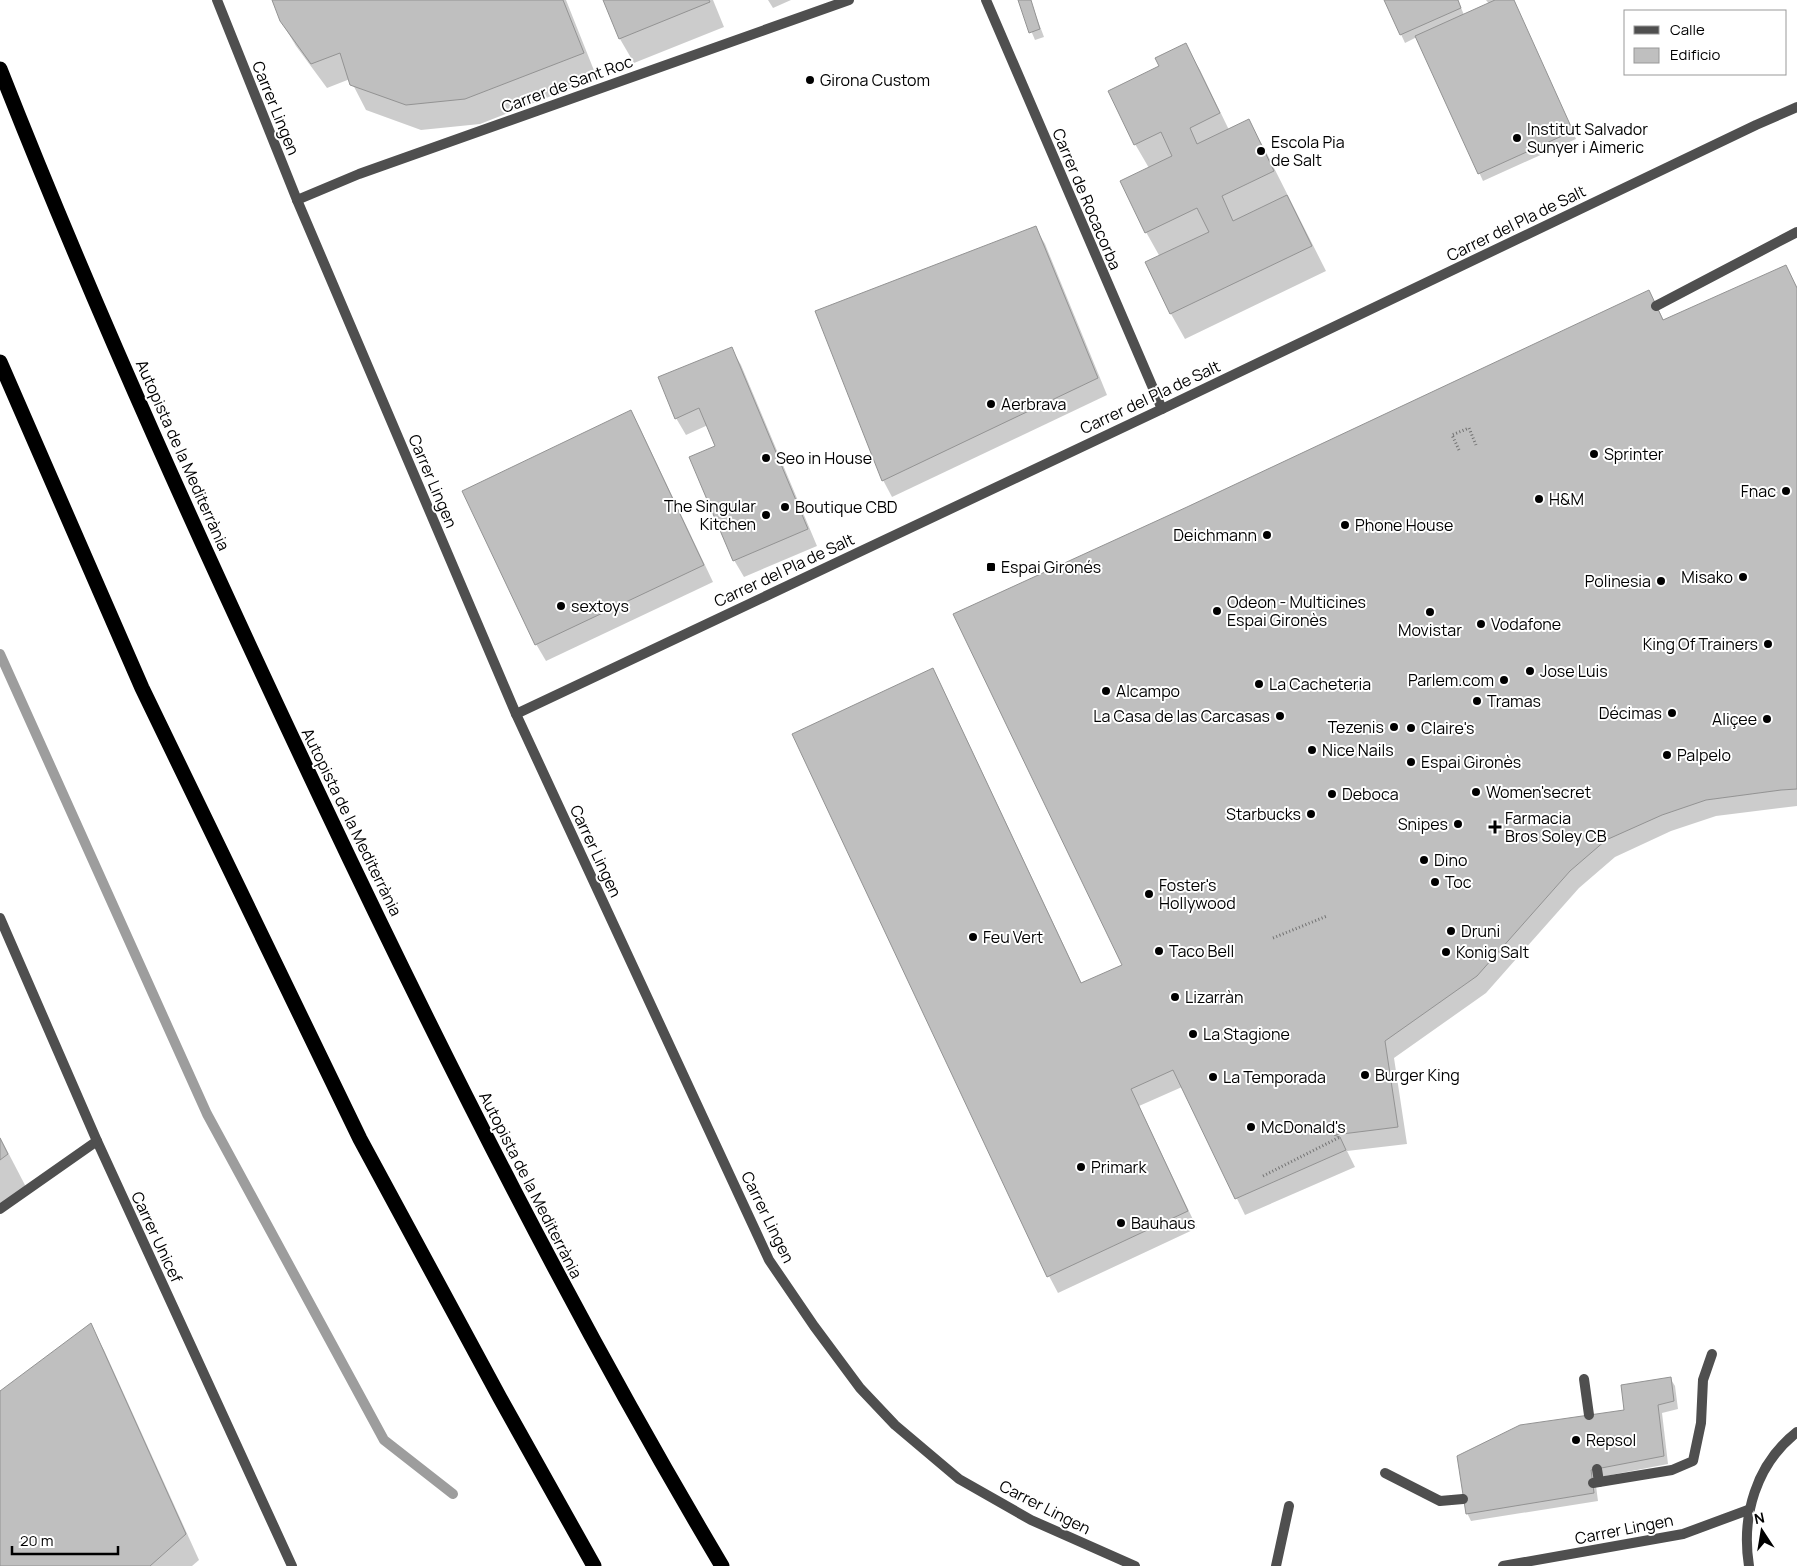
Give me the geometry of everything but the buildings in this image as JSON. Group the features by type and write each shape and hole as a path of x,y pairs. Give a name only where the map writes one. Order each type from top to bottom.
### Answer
{"highway":[{"name":"Autopista de la Mediterrània","path":"0,69 40,171 144,412 249,647 371,905 473,1111 578,1314 722,1566"},
{"path":"0,362 142,688 360,1139 500,1398 594,1566"}],"street":[{"name":"Carrer Lingen","path":"217,0 297,200 516,714 769,1260 814,1326 860,1388 895,1425 959,1479 1031,1520 1135,1566"},
{"name":"Carrer de Sant Roc","path":"297,200 359,174 849,0"},
{"name":"Carrer de Rocacorba","path":"986,0 1162,409"},
{"name":"Carrer del Pla de Salt","path":"516,714 1162,409 1747,129 1797,107"},
{"path":"1656,306 1797,232"},
{"name":"Carrer Unicef","path":"0,918 97,1142 292,1566"},
{"path":"0,1209 97,1142"},
{"path":"1597,1469 1596,1482 1672,1470 1693,1462 1701,1423 1703,1380 1712,1354"},
{"path":"1584,1379 1589,1415"},
{"path":"1749,1566 1746,1548 1748,1510 1762,1472 1787,1440 1797,1432"},
{"path":"1385,1474 1440,1501 1463,1499"},
{"path":"1276,1566 1289,1506"},
{"name":"Carrer Lingen","path":"1503,1566 1683,1534 1748,1510"}],"path":[{"path":"1459,450 1452,435 1469,428 1476,444"},
{"path":"1273,938 1327,916"},
{"path":"1263,1176 1340,1137"}],"waterway":[{"path":"0,654 207,1114 384,1440 453,1494"}],"place":[{"name":"Girona Custom","path":"810,80"},
{"name":"Institut Salvador Sunyer i Aimeric","path":"1517,138"},
{"name":"Escola Pia de Salt","path":"1261,151"},
{"name":"Aerbrava","path":"991,404"},
{"name":"Sprinter","path":"1594,454"},
{"name":"Seo in House","path":"766,458"},
{"name":"Fnac","path":"1786,491"},
{"name":"H&M","path":"1539,499"},
{"name":"Boutique CBD","path":"785,507"},
{"name":"The Singular Kitchen","path":"766,515"},
{"name":"Phone House","path":"1345,525"},
{"name":"Deichmann","path":"1267,535"},
{"name":"Espai Gironés","path":"991,567"},
{"name":"Misako","path":"1743,577"},
{"name":"Polinesia","path":"1661,581"},
{"name":"sextoys","path":"561,606"},
{"name":"Odeon - Multicines Espai Gironès","path":"1217,611"},
{"name":"Movistar","path":"1430,612"},
{"name":"Vodafone","path":"1481,624"},
{"name":"King Of Trainers","path":"1768,644"},
{"name":"Jose Luis","path":"1530,671"},
{"name":"Parlem.com","path":"1504,680"},
{"name":"La Cacheteria","path":"1259,684"},
{"name":"Alcampo","path":"1106,691"},
{"name":"Tramas","path":"1477,701"},
{"name":"Décimas","path":"1672,713"},
{"name":"La Casa de las Carcasas","path":"1280,716"},
{"name":"Aliçee","path":"1767,719"},
{"name":"Tezenis","path":"1394,727"},
{"name":"Claire's","path":"1411,728"},
{"name":"Nice Nails","path":"1312,750"},
{"name":"Palpelo","path":"1667,755"},
{"name":"Espai Gironès","path":"1411,762"},
{"name":"Women'secret","path":"1476,792"},
{"name":"Deboca","path":"1332,794"},
{"name":"Starbucks","path":"1311,814"},
{"name":"Snipes","path":"1458,824"},
{"name":"Farmacia Bros Soley CB","path":"1495,827"},
{"name":"Dino","path":"1424,860"},
{"name":"Toc","path":"1435,882"},
{"name":"Foster's Hollywood","path":"1149,894"},
{"name":"Druni","path":"1451,931"},
{"name":"Feu Vert","path":"973,937"},
{"name":"Taco Bell","path":"1159,951"},
{"name":"Konig Salt","path":"1446,952"},
{"name":"Lizarràn","path":"1175,997"},
{"name":"La Stagione","path":"1193,1034"},
{"name":"Burger King","path":"1365,1075"},
{"name":"La Temporada","path":"1213,1077"},
{"name":"McDonald's","path":"1251,1127"},
{"name":"Primark","path":"1081,1167"},
{"name":"Bauhaus","path":"1121,1223"},
{"name":"Repsol","path":"1576,1440"}]}
